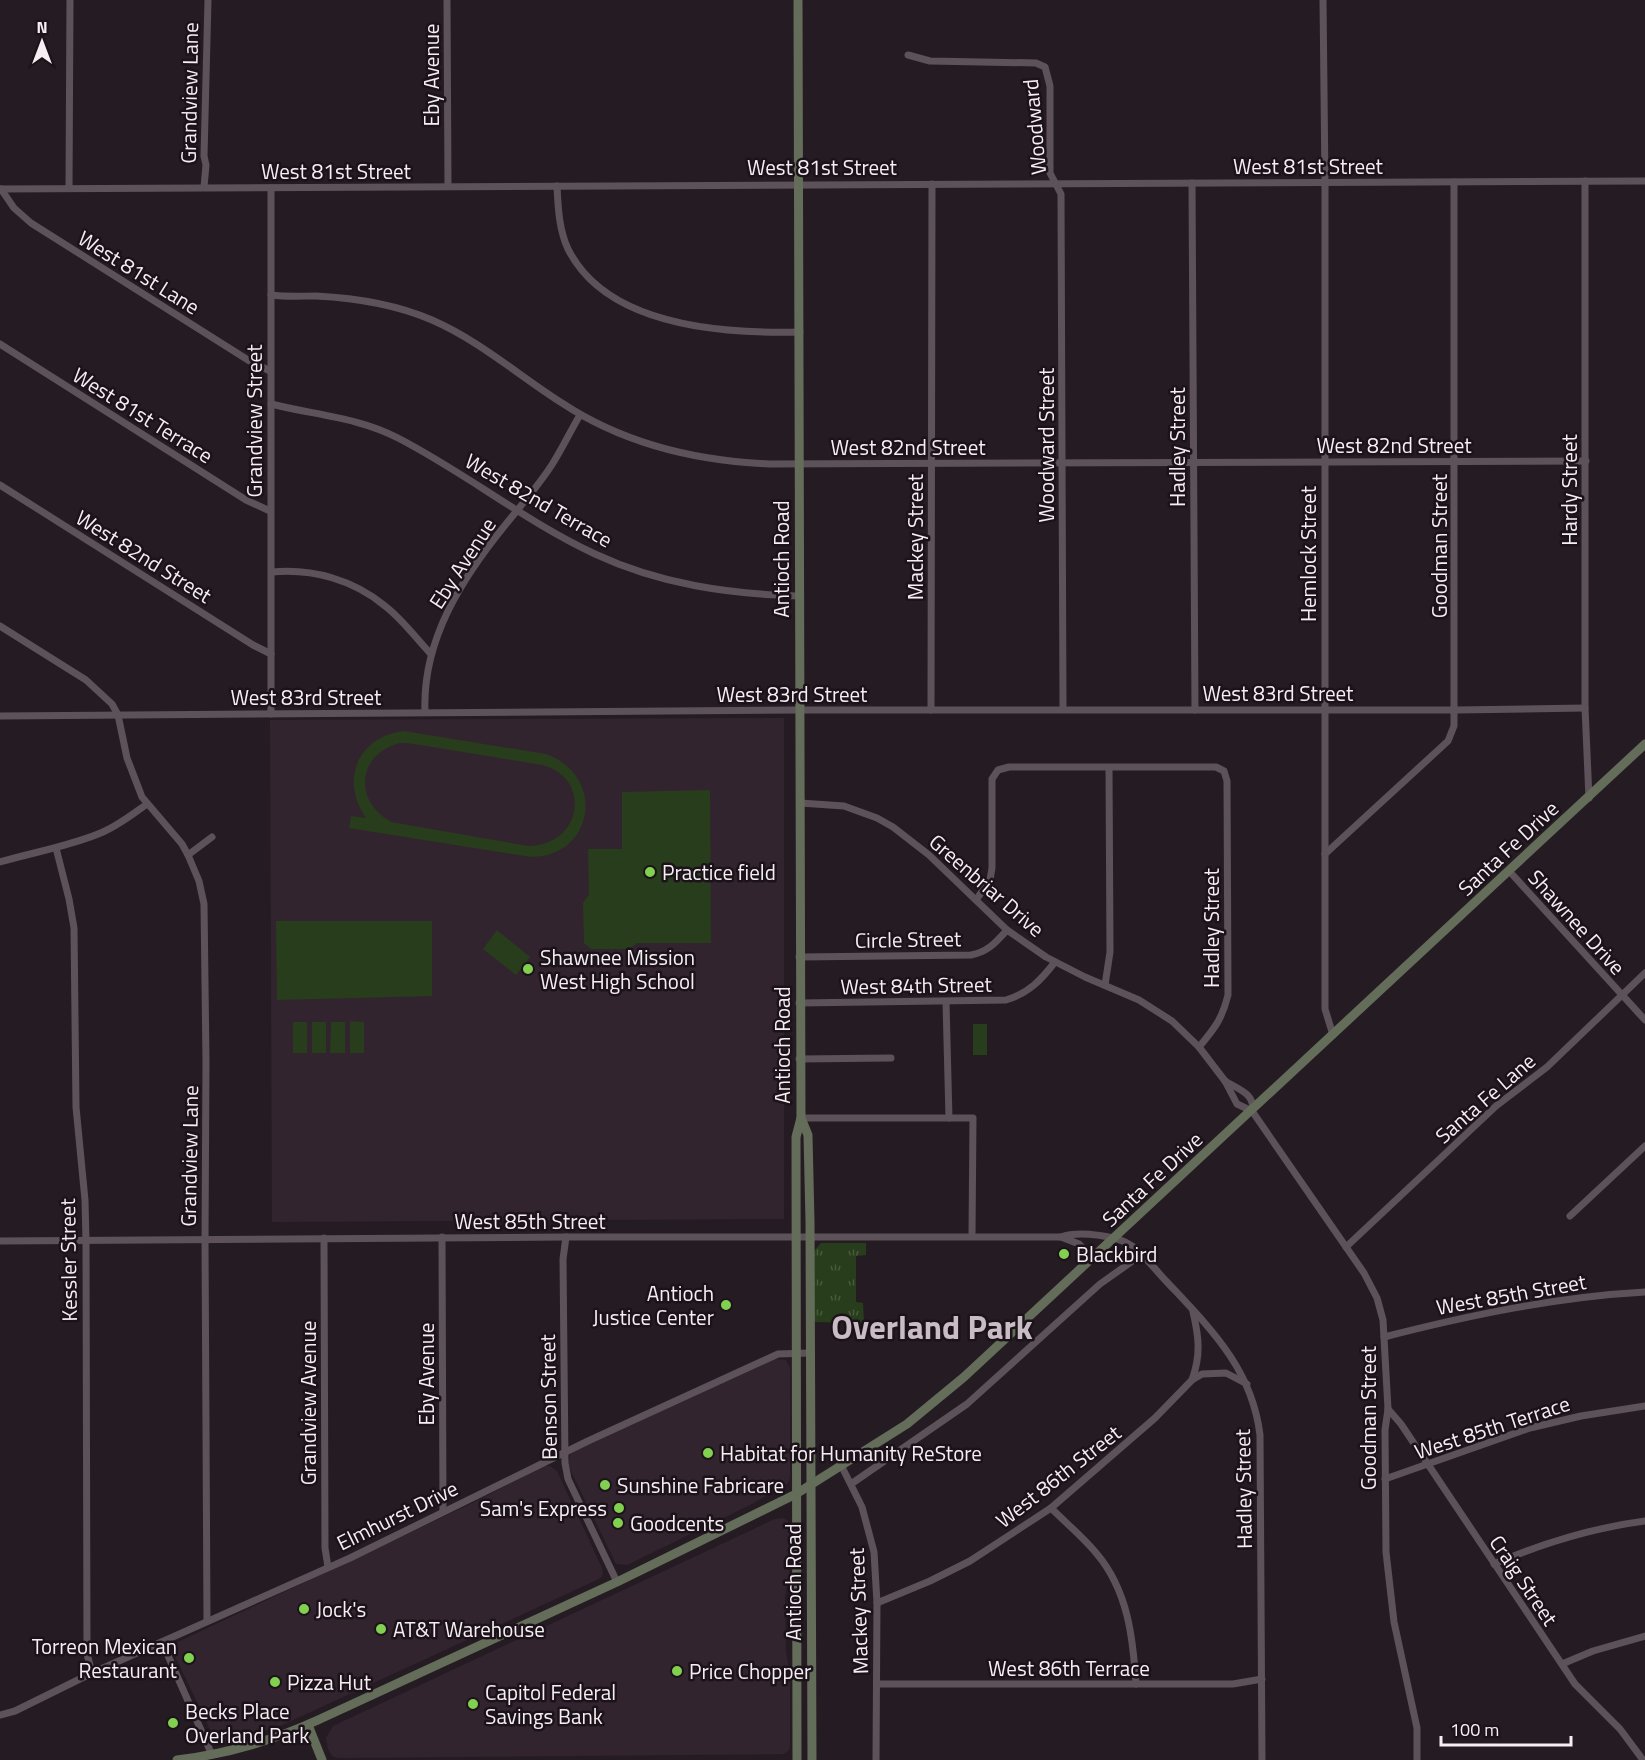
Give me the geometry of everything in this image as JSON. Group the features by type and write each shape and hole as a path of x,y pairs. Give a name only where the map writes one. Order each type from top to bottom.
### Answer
{"main road":[{"name":"Antioch Road","path":"797,1760 796,1137 801,1118 799,1059 798,0"},
{"name":"Santa Fe Drive","path":"177,1760 212,1755 271,1740 308,1725 617,1582 796,1494 907,1424 964,1377 1510,872 1645,744"},
{"name":"Antioch Road","path":"801,1118 808,1135 810,1236 812,1760"},
{"path":"308,1725 322,1760"}],"street":[{"path":"69,0 69,188"},
{"name":"Grandview Lane","path":"204,187 206,165 204,87 208,0"},
{"name":"Eby Avenue","path":"447,0 448,186"},
{"name":"Hemlock Street","path":"1323,0 1325,1009 1333,1035"},
{"name":"Woodward","path":"908,55 930,62 1036,63 1045,67 1050,86 1050,173 1056,183"},
{"name":"Hardy Street","path":"1586,181 1585,708 1589,798"},
{"name":"West 81st Street","path":"1,189 1645,181"},
{"name":"Goodman Street","path":"1325,854 1448,741 1454,726 1456,710 1454,182"},
{"name":"Woodward Street","path":"1056,183 1061,194 1063,709"},
{"name":"Hadley Street","path":"1192,183 1194,710"},
{"name":"Mackey Street","path":"932,184 932,710"},
{"path":"557,186 561,230 567,247 586,276 611,297 659,317 696,326 741,332 800,332"},
{"name":"Grandview Street","path":"271,188 271,654"},
{"name":"West 81st Lane","path":"1,189 14,208 32,223 248,360 270,371"},
{"name":"West 82nd Street","path":"271,295 364,301 399,308 430,319 488,350 580,414 639,441 698,457 738,463 1586,461"},
{"name":"West 81st Terrace","path":"0,344 246,500 270,511"},
{"name":"West 82nd Terrace","path":"271,404 304,413 348,419 398,438 566,539 596,554 642,572 704,588 736,593 799,596"},
{"name":"Eby Avenue","path":"424,712 425,682 430,653 435,638 459,592 497,535 553,464 580,414"},
{"name":"West 82nd Street","path":"0,485 271,654"},
{"path":"272,572 316,574 355,586 386,606 430,653"},
{"path":"0,626 86,680 105,696 118,715"},
{"path":"271,654 271,714"},
{"name":"West 83rd Street","path":"0,716 799,710 1585,708"},
{"name":"Grandview Lane","path":"118,715 133,776 147,804 178,839 188,855 200,881 206,919 204,1240 207,1622"},
{"path":"976,900 990,880 992,779 998,770 1009,767 1109,768 1110,952 1105,985"},
{"name":"Hadley Street","path":"1109,768 1216,767 1224,771 1227,781 1228,995 1219,1023 1199,1047"},
{"name":"Greenbriar Drive","path":"800,803 844,806 878,818 893,827 929,855 1007,930 1055,962 1152,1006 1172,1021 1199,1047 1225,1081 1237,1104 1252,1111 1253,1102 1248,1094 1225,1081"},
{"path":"0,862 56,848 104,831 121,823 147,804"},
{"path":"188,855 212,837"},
{"name":"Kessler Street","path":"56,848 74,928 76,1107 85,1200 86,1240 87,1653 92,1673"},
{"name":"Shawnee Drive","path":"1510,872 1645,1020"},
{"name":"Circle Street","path":"799,957 971,955 981,953 993,945 1007,930"},
{"name":"West 84th Street","path":"799,1003 1006,1000 1033,987 1055,962"},
{"name":"Santa Fe Lane","path":"1346,1247 1496,1106 1547,1066 1645,973"},
{"path":"946,1002 949,1118"},
{"path":"799,1059 891,1058"},
{"name":"Goodman Street","path":"1252,1111 1373,1288 1383,1320 1388,1409 1385,1430 1385,1479 1390,1597 1399,1651 1415,1720 1417,1760"},
{"path":"801,1118 973,1118 972,1236"},
{"path":"1570,1216 1645,1146"},
{"name":"West 85th Street","path":"0,1241 796,1236 1061,1237 1071,1234 1113,1239"},
{"name":"Benson Street","path":"566,1237 563,1259 565,1463 568,1479 617,1582"},
{"name":"West 85th Street","path":"1061,1237 1079,1244 1093,1258"},
{"name":"Eby Avenue","path":"442,1238 443,1511"},
{"name":"Grandview Avenue","path":"324,1239 325,1536 328,1567"},
{"name":"Hadley Street","path":"1113,1239 1132,1245 1212,1331 1226,1348 1253,1399 1260,1435 1262,1760"},
{"path":"851,1484 967,1404 1100,1284 1141,1255"},
{"name":"West 85th Street","path":"1384,1338 1516,1307 1586,1297 1645,1292"},
{"path":"1192,1380 1200,1352 1193,1312"},
{"name":"Elmhurst Drive","path":"0,1715 15,1712 92,1673 378,1544 566,1452 778,1354 810,1353"},
{"path":"1192,1380 1202,1374 1226,1373 1247,1384"},
{"name":"West 86th Street","path":"877,1603 970,1561 1051,1508 1155,1418 1192,1380"},
{"name":"West 85th Terrace","path":"1385,1479 1556,1421 1645,1406"},
{"name":"Craig Street","path":"1388,1409 1401,1424 1583,1693 1620,1728 1643,1760"},
{"name":"Mackey Street","path":"842,1467 862,1507 874,1551 877,1603 876,1760"},
{"path":"1051,1508 1097,1554 1118,1588 1131,1630 1136,1684"},
{"path":"1494,1564 1533,1547 1562,1538 1645,1521"},
{"path":"1562,1664 1645,1636"},
{"path":"162,1642 212,1755"},
{"name":"West 86th Terrace","path":"877,1684 1233,1684 1262,1679"}],"shaded area":[{"name":"Shawnee Mission West High School","path":"784,718 784,1219 272,1222 270,720"},
{"path":"775,1359 786,1360 790,1368 790,1477 788,1483 754,1503 627,1565 616,1564 568,1465 570,1455 574,1451"},
{"path":"543,1466 550,1466 557,1471 602,1568 601,1578 278,1727 223,1743 214,1738 174,1654 176,1643 479,1500"},
{"path":"784,1518 788,1521 790,1530 790,1566 785,1598 786,1652 790,1674 790,1745 789,1750 784,1754 338,1758 332,1756 328,1749 326,1738 333,1726 775,1519"}],"green space":[{"path":"404,731 546,754 565,764 578,779 584,796 585,813 580,830 569,844 552,853 531,857 349,828 351,816 366,818 358,804 354,789 354,775 358,762 364,751 388,735","holes":["400,743 542,765 558,772 569,783 574,796 574,810 570,824 560,835 546,843 528,846 391,822 370,802 365,779 368,767 375,757"]},
{"name":"Practice field","path":"710,790 711,943 637,943 629,949 591,949 584,943 583,903 589,895 588,849 622,849 622,792"},
{"path":"276,921 432,921 432,996 277,1000"},
{"path":"497,930 530,957 516,975 483,949"},
{"path":"350,1021 364,1022 364,1053 350,1053"},
{"path":"293,1022 307,1022 307,1053 293,1053"},
{"path":"312,1022 326,1022 326,1053 312,1053"},
{"path":"331,1022 345,1022 345,1053 330,1053"},
{"path":"973,1024 987,1024 987,1055 973,1055"},
{"path":"821,1243 866,1243 866,1255 856,1256 856,1302 863,1303 864,1323 814,1322 814,1251"}],"place":[{"name":"Practice field","path":"650,872"},
{"name":"Shawnee Mission West High School","path":"528,969"},
{"name":"Blackbird","path":"1064,1254"},
{"name":"Antioch Justice Center","path":"726,1305"},
{"name":"Habitat for Humanity ReStore","path":"708,1453"},
{"name":"Sunshine Fabricare","path":"605,1485"},
{"name":"Sam's Express","path":"619,1508"},
{"name":"Goodcents","path":"618,1523"},
{"name":"Jock's","path":"304,1609"},
{"name":"AT&T Warehouse","path":"381,1629"},
{"name":"Torreon Mexican Restaurant","path":"189,1658"},
{"name":"Price Chopper","path":"677,1671"},
{"name":"Pizza Hut","path":"275,1682"},
{"name":"Capitol Federal Savings Bank","path":"473,1704"},
{"name":"Becks Place Overland Park","path":"173,1723"}],"district":[{"name":"Overland Park","path":"932,1327"}]}
